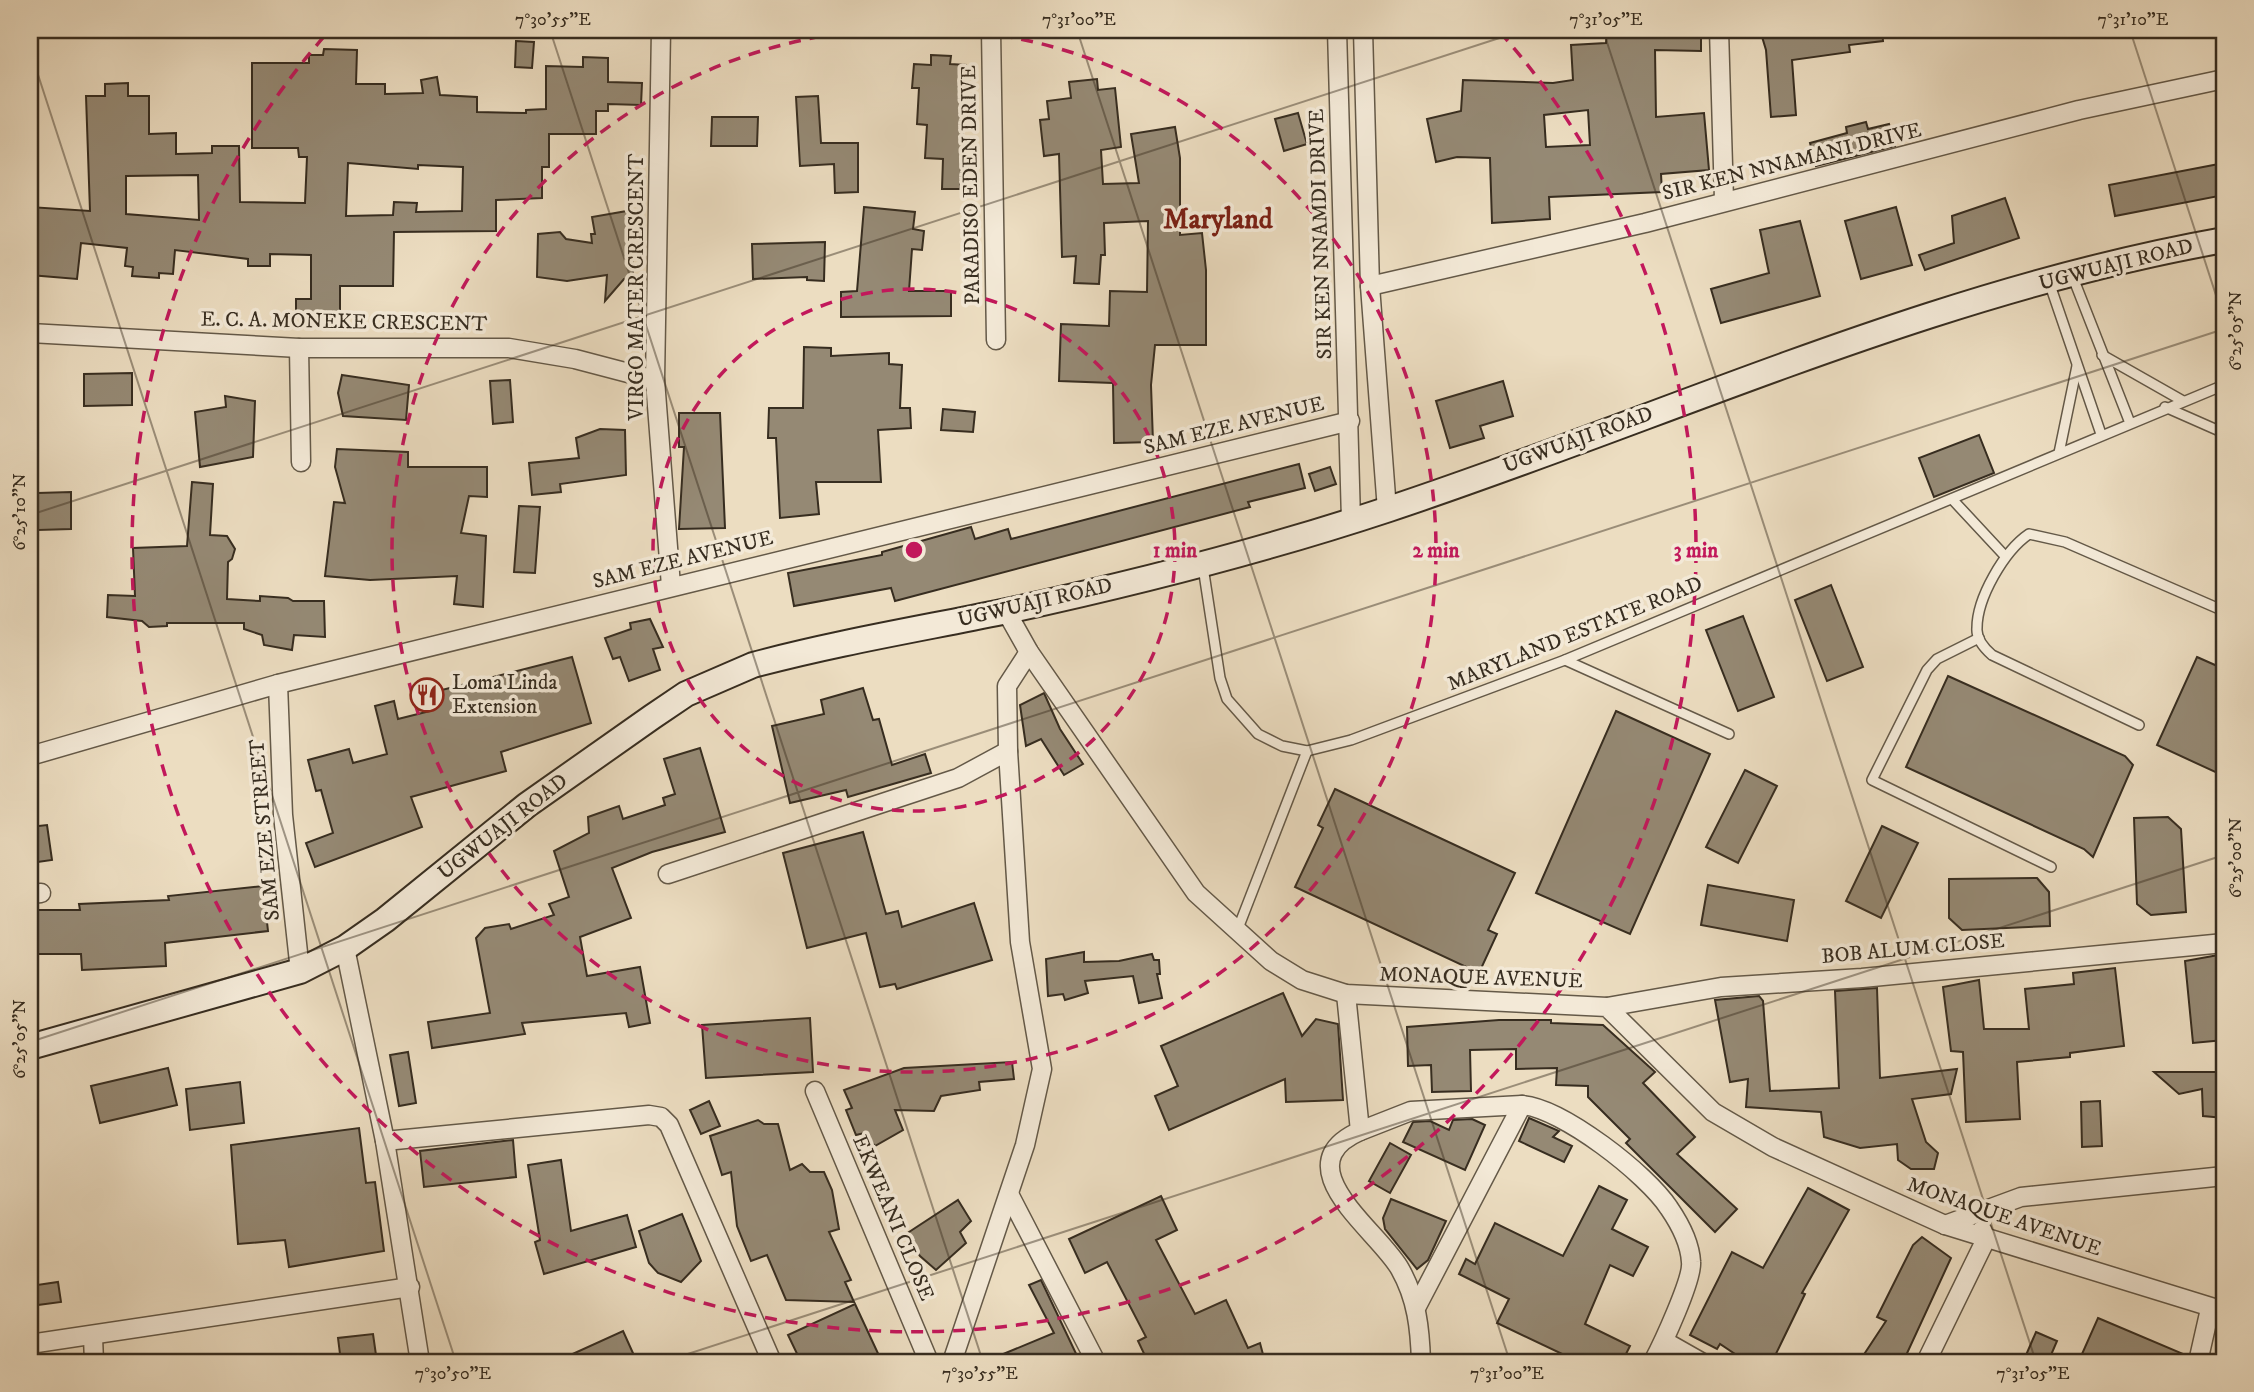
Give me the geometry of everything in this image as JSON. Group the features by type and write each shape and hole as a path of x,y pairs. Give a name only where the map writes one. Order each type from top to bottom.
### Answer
{"main road":[{"name":"UGWUAJI ROAD","path":"30,1047 300,971 345,948 385,920 527,805 685,694 753,665 1203,566 1387,510 1732,384 2060,277 2224,240"}],"street":[{"name":"VIRGO MATER CRESCENT","path":"661,30 655,380 671,586"},
{"name":"PARADISO EDEN DRIVE","path":"991,30 996,340"},
{"name":"SIR KEN NNAMDI DRIVE","path":"1337,30 1351,520"},
{"path":"1363,30 1370,286 1387,510"},
{"path":"1719,30 1724,200"},
{"name":"SIR KEN NNAMANI DRIVE","path":"1370,286 1645,223 1724,200 2078,110 2224,79"},
{"name":"E. C. A. MONEKE CRESCENT","path":"30,333 299,348 509,348 575,359 655,380"},
{"path":"299,348 301,462"},
{"name":"SAM EZE AVENUE","path":"30,756 278,684 1350,421"},
{"name":"MONAQUE AVENUE","path":"1006,611 1029,652 1196,893 1270,961 1302,980 1346,994 1607,1007 1723,1119 1842,1180 1945,1225 2217,1310"},
{"path":"951,1362 1009,1194 1037,1102 1042,1069 1020,942 1008,751 1007,686 1029,652"},
{"name":"SAM EZE STREET","path":"278,684 282,815 300,971"},
{"path":"668,874 958,778 1008,751"},
{"name":"BOB ALUM CLOSE","path":"1607,1007 1721,987 1862,978 2224,943"},
{"path":"345,948 385,1142 420,1362"},
{"path":"1346,994 1360,1131"},
{"name":"EKWEANI CLOSE","path":"815,1091 929,1362"},
{"path":"1417,1306 1522,1105"},
{"path":"1422,1362 1417,1306 1393,1256 1357,1221 1331,1173 1329,1163 1337,1145 1360,1131 1411,1111 1522,1105 1540,1107 1596,1142 1635,1173 1668,1206 1687,1241 1692,1265 1664,1341 1653,1362"},
{"path":"385,1142 649,1115 661,1117 669,1125 772,1362"},
{"path":"1945,1225 2021,1197 2224,1176"},
{"path":"1009,1194 1096,1362"},
{"path":"1926,1362 1986,1239 1976,1214"},
{"path":"30,1345 410,1287"},
{"path":"2198,1362 2217,1310"},
{"path":"93,1337 94,1362"},
{"path":"1664,1341 1701,1362"}],"lane":[{"path":"2060,277 2102,355 2130,423"},
{"path":"2060,277 2077,364 2101,434"},
{"path":"2102,355 2183,401"},
{"path":"2059,453 2077,364"},
{"name":"MARYLAND ESTATE ROAD","path":"1203,566 1220,678 1227,699 1258,734 1282,746 1307,751 1351,740 1564,660 1952,499 2165,407 2224,385"},
{"path":"2165,407 2224,433"},
{"path":"1952,499 2005,556"},
{"path":"2139,725 1992,655 1983,647 1977,625 1991,582 2005,556 2014,544 2029,534 2065,542 2224,611"},
{"path":"1979,638 1937,659 1927,670 1872,780 2051,867"},
{"path":"1564,660 1728,734"},
{"path":"1236,932 1307,751"}],"building":[{"path":"1607,30 1701,30 1701,51 1655,50 1656,117 1704,113 1709,170 1661,174 1662,192 1549,197 1550,219 1492,223 1490,158 1457,157 1436,162 1427,119 1461,111 1463,80 1553,83 1573,80 1571,45 1606,43","holes":["1588,110 1590,145 1546,147 1544,115"]},
{"path":"1760,30 1882,30 1883,41 1849,45 1850,52 1792,60 1796,115 1771,117 1766,50"},
{"path":"516,41 534,42 532,68 515,67"},
{"path":"324,49 357,50 356,84 385,84 385,94 423,93 421,80 437,77 440,95 477,97 477,112 526,113 526,110 546,109 546,66 583,67 583,57 608,58 608,82 642,83 641,105 608,104 608,111 596,111 596,134 549,134 549,167 542,167 542,198 496,200 496,231 394,232 393,286 340,286 340,317 296,316 296,299 311,299 311,255 270,254 270,266 248,266 248,259 175,250 173,274 159,273 159,278 132,276 133,267 125,266 127,248 81,243 77,279 30,275 30,207 90,211 86,96 105,96 105,84 128,83 128,96 149,96 149,134 176,133 176,154 212,153 212,146 239,146 240,202 305,203 307,157 299,157 298,148 252,148 252,63 309,63 309,55 323,55","holes":["348,163 418,169 418,165 463,167 462,211 416,212 417,203 394,202 393,215 346,216","198,175 199,220 126,214 126,176"]},
{"path":"931,55 951,56 950,64 966,65 960,189 942,189 943,159 925,158 927,125 917,124 919,88 912,88 914,64 931,65"},
{"path":"1097,79 1098,90 1115,88 1121,147 1101,150 1103,184 1139,183 1131,134 1175,127 1180,158 1180,235 1202,233 1206,270 1206,345 1155,345 1151,385 1153,442 1114,443 1113,383 1059,381 1061,324 1109,326 1110,291 1147,292 1148,221 1104,223 1105,255 1101,255 1099,284 1074,283 1076,256 1062,257 1059,154 1044,156 1040,120 1049,119 1047,101 1071,98 1069,82"},
{"path":"818,96 821,143 858,143 858,192 835,193 834,164 800,166 796,97"},
{"path":"1298,113 1307,144 1284,151 1275,119"},
{"path":"712,117 758,117 757,146 711,146"},
{"path":"1866,122 1868,129 1889,124 1895,146 1816,166 1810,143 1847,133 1846,127"},
{"path":"2224,163 2224,195 2115,216 2109,185"},
{"path":"2005,198 2019,238 1925,270 1919,255 1954,243 1952,216"},
{"path":"864,207 915,212 913,229 924,231 922,250 912,249 909,291 951,291 951,316 841,317 841,292 857,291"},
{"path":"1896,207 1912,265 1861,279 1845,221"},
{"path":"627,211 632,235 633,278 624,279 605,301 607,275 567,281 537,277 538,234 560,232 566,239 592,243 591,234 595,234 592,217"},
{"path":"1800,221 1820,296 1721,323 1711,289 1769,273 1760,230"},
{"path":"825,242 824,281 807,280 807,277 753,279 752,244"},
{"path":"804,347 831,348 831,356 889,353 889,364 902,365 900,408 910,408 911,428 878,430 881,482 816,482 819,514 780,518 776,438 768,438 769,408 803,408"},
{"path":"132,373 132,405 84,406 84,374"},
{"path":"342,375 409,385 406,420 343,416 338,393"},
{"path":"510,380 513,422 493,424 490,381"},
{"path":"1503,381 1513,416 1480,426 1484,438 1450,448 1436,401"},
{"path":"225,396 255,401 253,457 200,467 195,412 226,407"},
{"path":"943,409 975,412 973,432 941,430"},
{"path":"679,413 720,413 725,528 679,529 684,447 679,447"},
{"path":"600,429 625,430 626,475 560,484 561,492 532,495 529,463 579,458 576,438"},
{"path":"1979,435 1994,473 1934,497 1919,458"},
{"path":"337,449 408,452 408,467 487,467 487,497 469,496 461,533 486,536 483,607 454,604 457,576 370,580 325,576 334,502 345,503 335,467"},
{"path":"1299,464 1305,488 1248,502 1250,507 895,601 891,588 794,606 788,573 882,555 882,552 971,527 975,539 1008,529 1011,539"},
{"path":"1330,467 1336,484 1315,491 1309,474"},
{"path":"192,482 213,484 210,535 227,536 235,549 228,562 227,599 260,601 260,596 288,598 293,601 324,601 325,637 294,635 292,650 264,645 262,635 244,629 244,623 167,623 167,626 149,627 142,621 107,617 108,595 135,596 133,548 187,546"},
{"path":"71,492 71,529 38,530 38,493"},
{"path":"519,506 540,507 535,573 514,572"},
{"path":"1831,585 1863,667 1827,681 1795,600"},
{"path":"1743,616 1774,697 1738,711 1706,630"},
{"path":"650,619 663,647 653,649 660,670 629,681 620,657 613,659 605,638 631,629 630,623"},
{"path":"572,657 591,723 501,752 506,771 411,797 422,827 315,867 306,843 333,833 321,790 316,791 308,760 349,749 353,763 387,754 375,706 394,701 398,719 430,711 426,694"},
{"path":"2197,657 2224,669 2224,776 2157,745"},
{"path":"1948,676 2125,756 2133,765 2093,857 2084,849 1906,767"},
{"path":"863,688 873,720 879,719 892,765 925,754 931,773 848,797 846,790 790,803 772,726 824,714 821,700"},
{"path":"1044,693 1060,729 1083,764 1064,775 1041,739 1026,746 1020,705"},
{"path":"1616,711 1710,754 1630,934 1536,893"},
{"path":"700,748 725,832 652,852 612,868 631,918 580,937 587,976 640,967 650,1023 629,1027 626,1013 522,1023 525,1034 432,1048 428,1022 490,1013 476,938 485,928 509,924 511,929 554,915 549,904 569,897 554,851 589,833 588,817 619,806 623,819 665,805 663,798 675,794 664,759"},
{"path":"1745,770 1777,786 1738,863 1706,847"},
{"path":"1335,789 1515,873 1488,930 1497,934 1479,973 1295,887 1323,828 1318,825"},
{"path":"2168,817 2181,829 2186,912 2151,915 2137,904 2134,818"},
{"path":"47,825 52,860 30,863 30,827"},
{"path":"1882,826 1918,843 1881,918 1846,901"},
{"path":"863,832 886,914 898,911 902,927 974,903 992,960 897,989 895,984 880,987 866,933 807,948 783,853"},
{"path":"2037,878 2049,892 2050,926 1962,930 1949,918 1949,879"},
{"path":"1708,885 1794,900 1787,941 1701,925"},
{"path":"263,886 268,931 165,943 166,966 82,970 81,954 30,954 30,910 80,910 79,904 169,900 168,896"},
{"path":"1084,952 1084,962 1119,961 1152,954 1154,960 1159,960 1160,974 1157,974 1162,998 1139,1003 1133,976 1085,981 1088,993 1065,1000 1063,994 1048,996 1046,959"},
{"path":"2224,954 2224,1040 2193,1043 2185,961"},
{"path":"2115,968 2124,1046 2070,1053 2070,1057 2017,1062 2020,1119 1966,1122 1963,1052 1951,1051 1943,987 1979,980 1984,1029 2029,1029 2025,989 2074,984 2073,973"},
{"path":"1877,988 1880,1078 1957,1069 1951,1094 1912,1099 1926,1142 1938,1153 1934,1169 1911,1169 1898,1160 1897,1144 1860,1148 1824,1137 1821,1112 1746,1107 1748,1079 1730,1082 1715,1000 1759,996 1763,1001 1770,1091 1839,1088 1835,991"},
{"path":"1283,993 1302,1036 1316,1019 1338,1024 1343,1100 1286,1102 1285,1079 1169,1130 1155,1096 1178,1086 1161,1046"},
{"path":"810,1018 813,1072 706,1078 702,1025"},
{"path":"1499,1020 1551,1020 1551,1023 1603,1025 1655,1072 1643,1083 1695,1137 1677,1154 1737,1209 1715,1232 1626,1143 1630,1139 1588,1097 1588,1086 1556,1085 1557,1068 1516,1069 1516,1049 1470,1050 1471,1091 1432,1092 1431,1065 1408,1066 1407,1027"},
{"path":"408,1052 416,1103 399,1106 390,1055"},
{"path":"1012,1062 1014,1079 979,1082 980,1090 941,1096 934,1111 895,1110 903,1130 875,1146 864,1133 856,1135 846,1110 852,1108 844,1090 904,1068"},
{"path":"168,1068 177,1105 100,1123 91,1086"},
{"path":"2154,1072 2224,1072 2224,1118 2203,1116 2202,1089 2179,1094"},
{"path":"240,1082 244,1123 190,1130 186,1089"},
{"path":"709,1101 720,1126 701,1134 690,1110"},
{"path":"2100,1101 2102,1146 2082,1147 2081,1102"},
{"path":"1529,1118 1559,1131 1553,1137 1572,1146 1564,1162 1519,1141"},
{"path":"1472,1119 1485,1125 1465,1170 1403,1142 1413,1122 1430,1121 1449,1130 1453,1120"},
{"path":"758,1120 764,1124 778,1124 790,1170 802,1164 810,1172 824,1172 832,1190 839,1229 829,1232 851,1280 845,1282 854,1302 786,1300 767,1255 751,1261 737,1226 731,1172 722,1175 710,1136"},
{"path":"359,1128 366,1183 375,1182 384,1251 289,1267 285,1240 238,1244 231,1145"},
{"path":"513,1140 516,1177 424,1187 420,1151"},
{"path":"1390,1143 1411,1155 1390,1193 1369,1181"},
{"path":"561,1160 571,1231 627,1215 636,1247 544,1274 535,1242 540,1240 528,1165"},
{"path":"1599,1186 1627,1200 1612,1229 1648,1247 1633,1276 1610,1265 1585,1324 1630,1346 1622,1362 1579,1362 1497,1323 1509,1299 1459,1274 1466,1259 1475,1264 1495,1223 1563,1256"},
{"path":"1808,1188 1849,1210 1802,1293 1805,1294 1772,1362 1747,1362 1720,1344 1717,1349 1690,1335 1732,1252 1763,1268"},
{"path":"1161,1196 1177,1230 1156,1240 1195,1314 1226,1300 1248,1348 1260,1343 1265,1362 1148,1362 1138,1341 1146,1337 1107,1262 1085,1273 1069,1239"},
{"path":"1391,1199 1446,1221 1428,1260 1417,1269 1385,1229 1383,1218"},
{"path":"958,1200 971,1221 960,1232 966,1243 936,1270 920,1256 906,1234"},
{"path":"682,1214 701,1261 681,1282 658,1273 649,1263 639,1231"},
{"path":"1922,1237 1951,1258 1903,1362 1859,1362 1886,1321 1877,1317 1913,1245"},
{"path":"1041,1280 1080,1362 984,1362 1054,1333 1029,1285"},
{"path":"58,1282 61,1302 30,1306 30,1286"},
{"path":"855,1304 882,1362 801,1362 788,1335"},
{"path":"2098,1318 2188,1356 2187,1362 2101,1362 2082,1354"},
{"path":"623,1331 637,1362 555,1362"},
{"path":"2036,1332 2057,1341 2048,1362 2023,1362"},
{"path":"373,1334 377,1362 341,1362 338,1338"}],"place":[{"name":"Loma Linda Extension","path":"427,695"}],"district":[{"name":"Maryland","path":"1218,219"}]}
